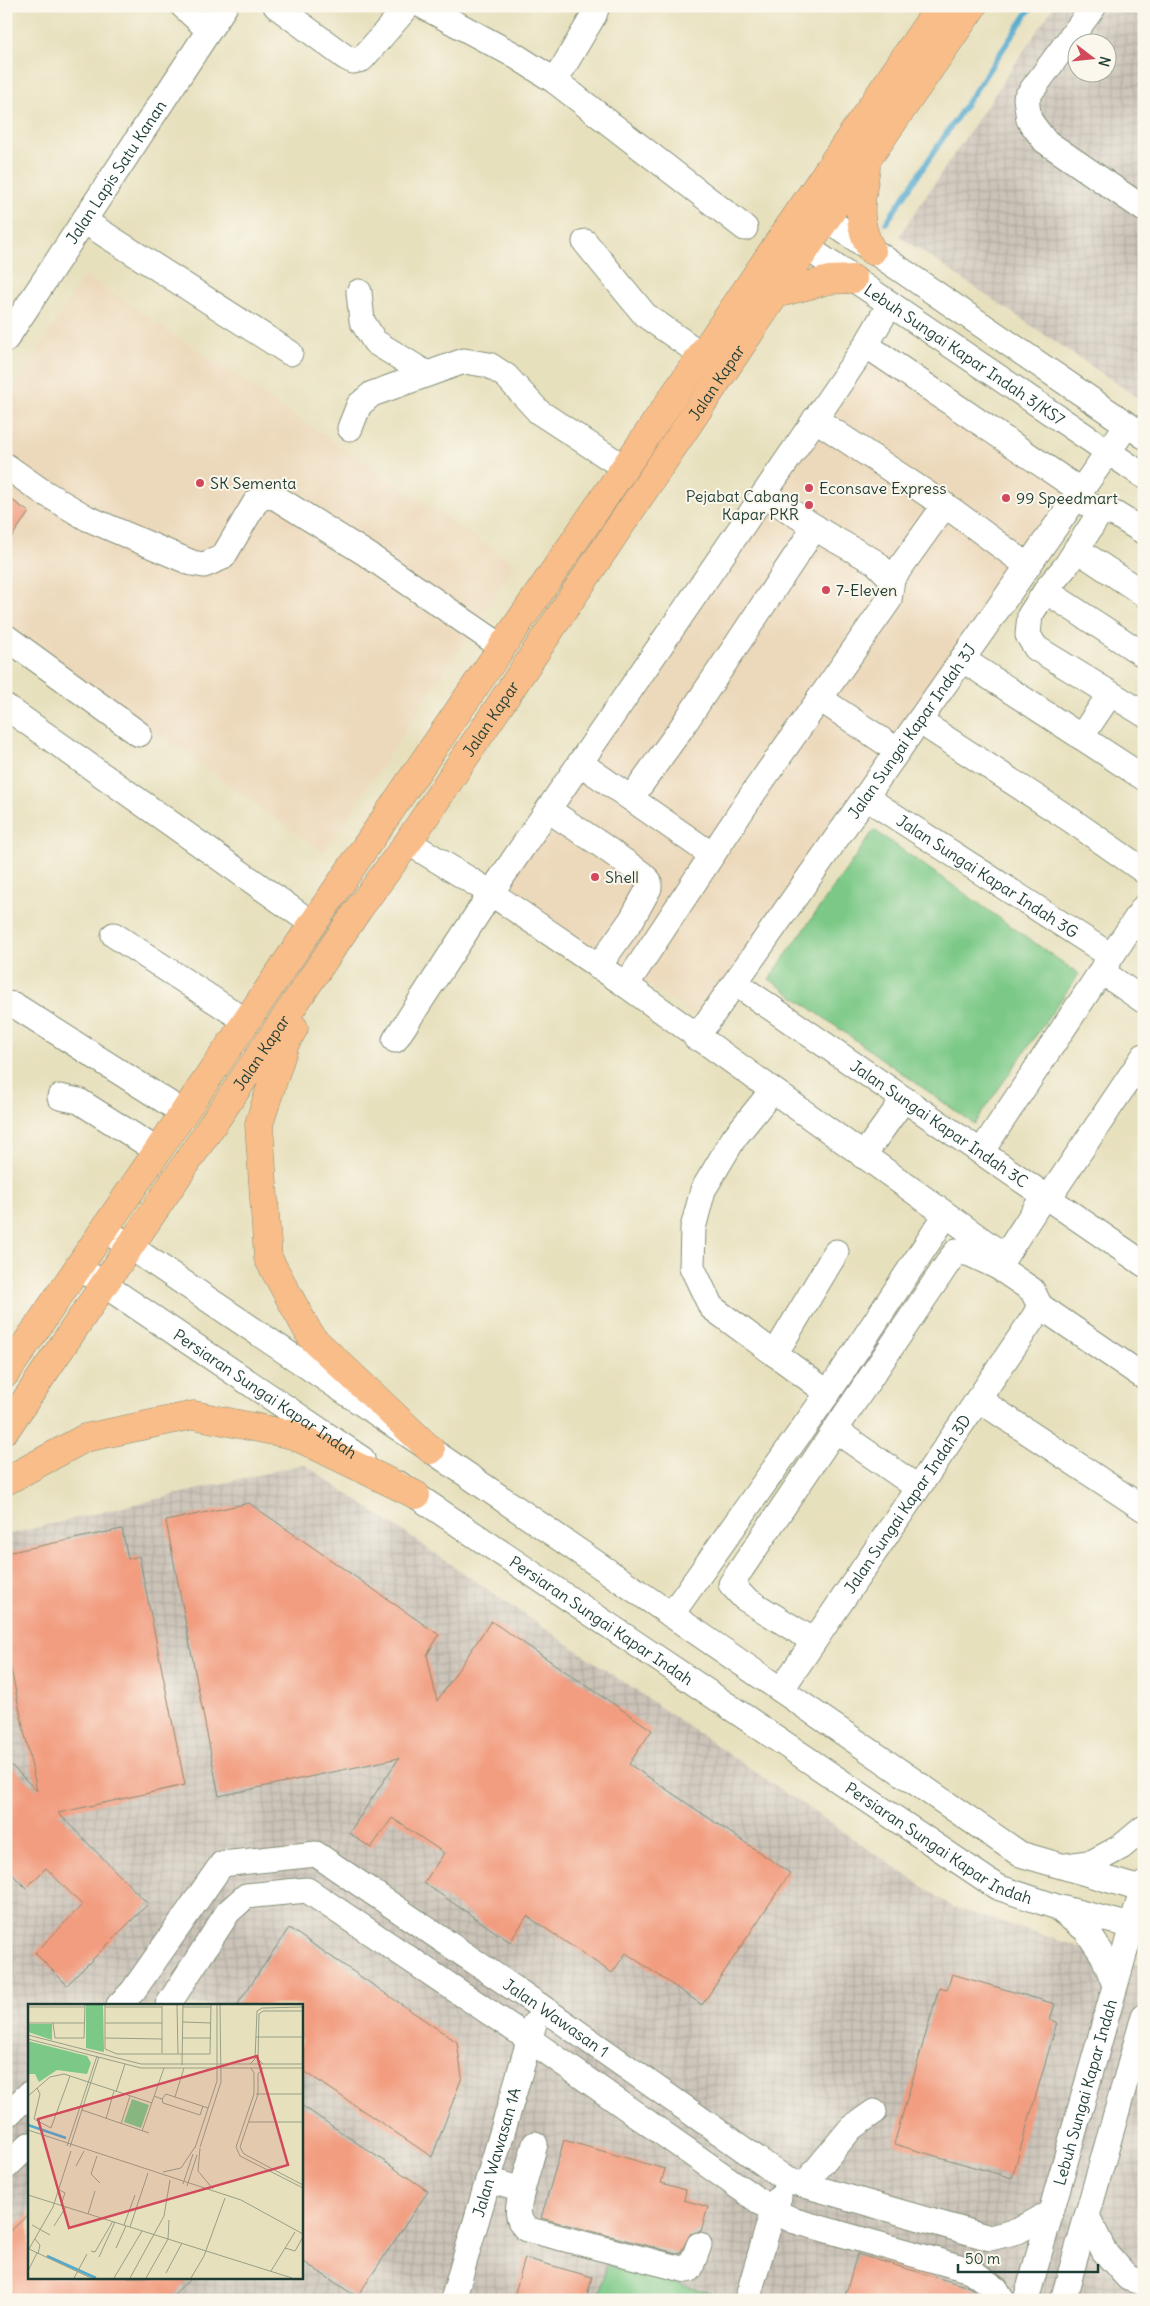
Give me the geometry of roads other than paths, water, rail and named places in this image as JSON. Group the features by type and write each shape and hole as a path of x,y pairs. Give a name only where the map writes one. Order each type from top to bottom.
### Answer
{"highway":[{"name":"Jalan Kapar","path":"6,1430 358,910 408,842 808,248 815,212 940,6"},
{"name":"Jalan Kapar","path":"6,1373 785,233 815,212 867,161 973,6"},
{"path":"867,161 860,206 860,222 863,235 872,251"},
{"path":"776,294 830,280 853,279"},
{"path":"358,910 285,1044 259,1124 268,1258 312,1337 431,1450"},
{"path":"6,1481 85,1438 194,1415 292,1435 416,1495"}],"street":[{"path":"183,6 209,30"},
{"name":"Jalan Lapis Satu Kanan","path":"6,339 225,6"},
{"path":"276,6 345,57 353,60 362,59 408,6"},
{"path":"423,6 464,16 514,55 555,82 745,228"},
{"path":"555,82 594,15 597,6"},
{"path":"1094,6 1026,98 1029,120 1045,141 1144,209"},
{"name":"Lebuh Sungai Kapar Indah 3/KS7","path":"815,212 1136,430"},
{"path":"84,221 290,353"},
{"name":"Lebuh Sungai Kapar Indah 3/KS7","path":"785,233 1144,476"},
{"path":"585,242 645,315 702,355"},
{"path":"359,292 362,321 375,342 427,374"},
{"path":"395,1040 491,893 866,344 890,304"},
{"path":"866,344 1101,511 1115,514 1144,532"},
{"path":"350,428 359,405 372,394 464,361 489,365 506,376 539,412 625,468"},
{"path":"815,419 945,505 1028,566"},
{"name":"Jalan Sungai Kapar Indah 3J","path":"696,1038 1109,452 1136,430"},
{"path":"6,466 40,490 87,518 192,563 204,565 223,557 255,504 264,496 274,497 365,553 502,647"},
{"path":"764,494 875,562 892,579"},
{"path":"626,985 819,698 889,600 892,579 945,505"},
{"path":"1101,511 1030,615 1028,636 1036,648 1144,714"},
{"path":"631,798 680,730 815,527"},
{"path":"1076,549 1144,594"},
{"path":"1046,591 1144,655"},
{"path":"6,637 139,734"},
{"path":"962,659 1144,778"},
{"path":"1081,737 1110,694"},
{"path":"819,698 898,751"},
{"path":"6,707 313,924"},
{"path":"919,721 1071,820 1144,871"},
{"path":"580,763 712,855"},
{"name":"Jalan Sungai Kapar Indah 3G","path":"866,797 1106,964 1144,1001"},
{"path":"548,810 642,874 649,881 649,888 632,919 598,967"},
{"path":"408,842 491,893 626,985 696,1038 946,1215 1032,1290 1037,1311 1144,1377"},
{"path":"981,1152 1144,907"},
{"path":"114,935 246,1021"},
{"name":"Jalan Sungai Kapar Indah 3C","path":"735,983 1046,1197 1140,1255"},
{"path":"6,1004 14,1005 184,1113"},
{"path":"1001,1261 1144,1056"},
{"path":"772,1091 734,1138 702,1190 693,1228 692,1267 711,1307 828,1393"},
{"path":"60,1098 79,1101 158,1151"},
{"path":"863,1156 904,1100"},
{"path":"671,1615 828,1393 946,1215"},
{"name":"Persiaran Sungai Kapar Indah","path":"104,1229 431,1450 1020,1854 1060,1867 1143,1888"},
{"path":"814,1641 744,1598 731,1584 957,1251 1001,1261"},
{"path":"774,1354 836,1252"},
{"name":"Persiaran Sungai Kapar Indah","path":"78,1267 997,1888 1056,1907 1138,1927"},
{"name":"Jalan Sungai Kapar Indah 3D","path":"781,1690 1037,1311"},
{"path":"978,1399 1144,1509"},
{"path":"835,1430 917,1487"},
{"path":"1060,1867 1093,1862 1121,1847 1144,1828"},
{"name":"Jalan Wawasan 1","path":"120,2004 133,1991 222,1864 316,1854 796,2182 990,2238 1018,2231 1050,2213"},
{"name":"Lebuh Sungai Kapar Indah","path":"1026,2300 1115,1985 1138,1927 1143,1888"},
{"path":"169,2004 228,1912 246,1896 307,1890 528,2039 773,2211 795,2221 970,2270 996,2289 1002,2300"},
{"path":"1056,1907 1086,1930 1103,1955 1115,1985"},
{"name":"Jalan Wawasan 1A","path":"453,2300 528,2039 540,2006"},
{"path":"1063,2300 1144,2016"},
{"path":"6,2116 28,2095"},
{"path":"747,2300 773,2211 796,2182 851,2128 874,2112"},
{"path":"535,2144 522,2190 518,2214 519,2221 526,2229 686,2270 690,2269 693,2265 698,2246"},
{"path":"6,2167 28,2147"},
{"path":"488,2180 522,2190"},
{"path":"1087,2216 1104,2251 1128,2278 1144,2283"}],"waterway":[{"path":"886,223 1032,6"}],"place":[{"name":"SK Sementa","path":"200,483"},
{"name":"Econsave Express","path":"809,488"},
{"name":"99 Speedmart","path":"1006,498"},
{"name":"Pejabat Cabang Kapar PKR","path":"809,505"},
{"name":"7-Eleven","path":"826,590"},
{"name":"Shell","path":"595,877"}]}
